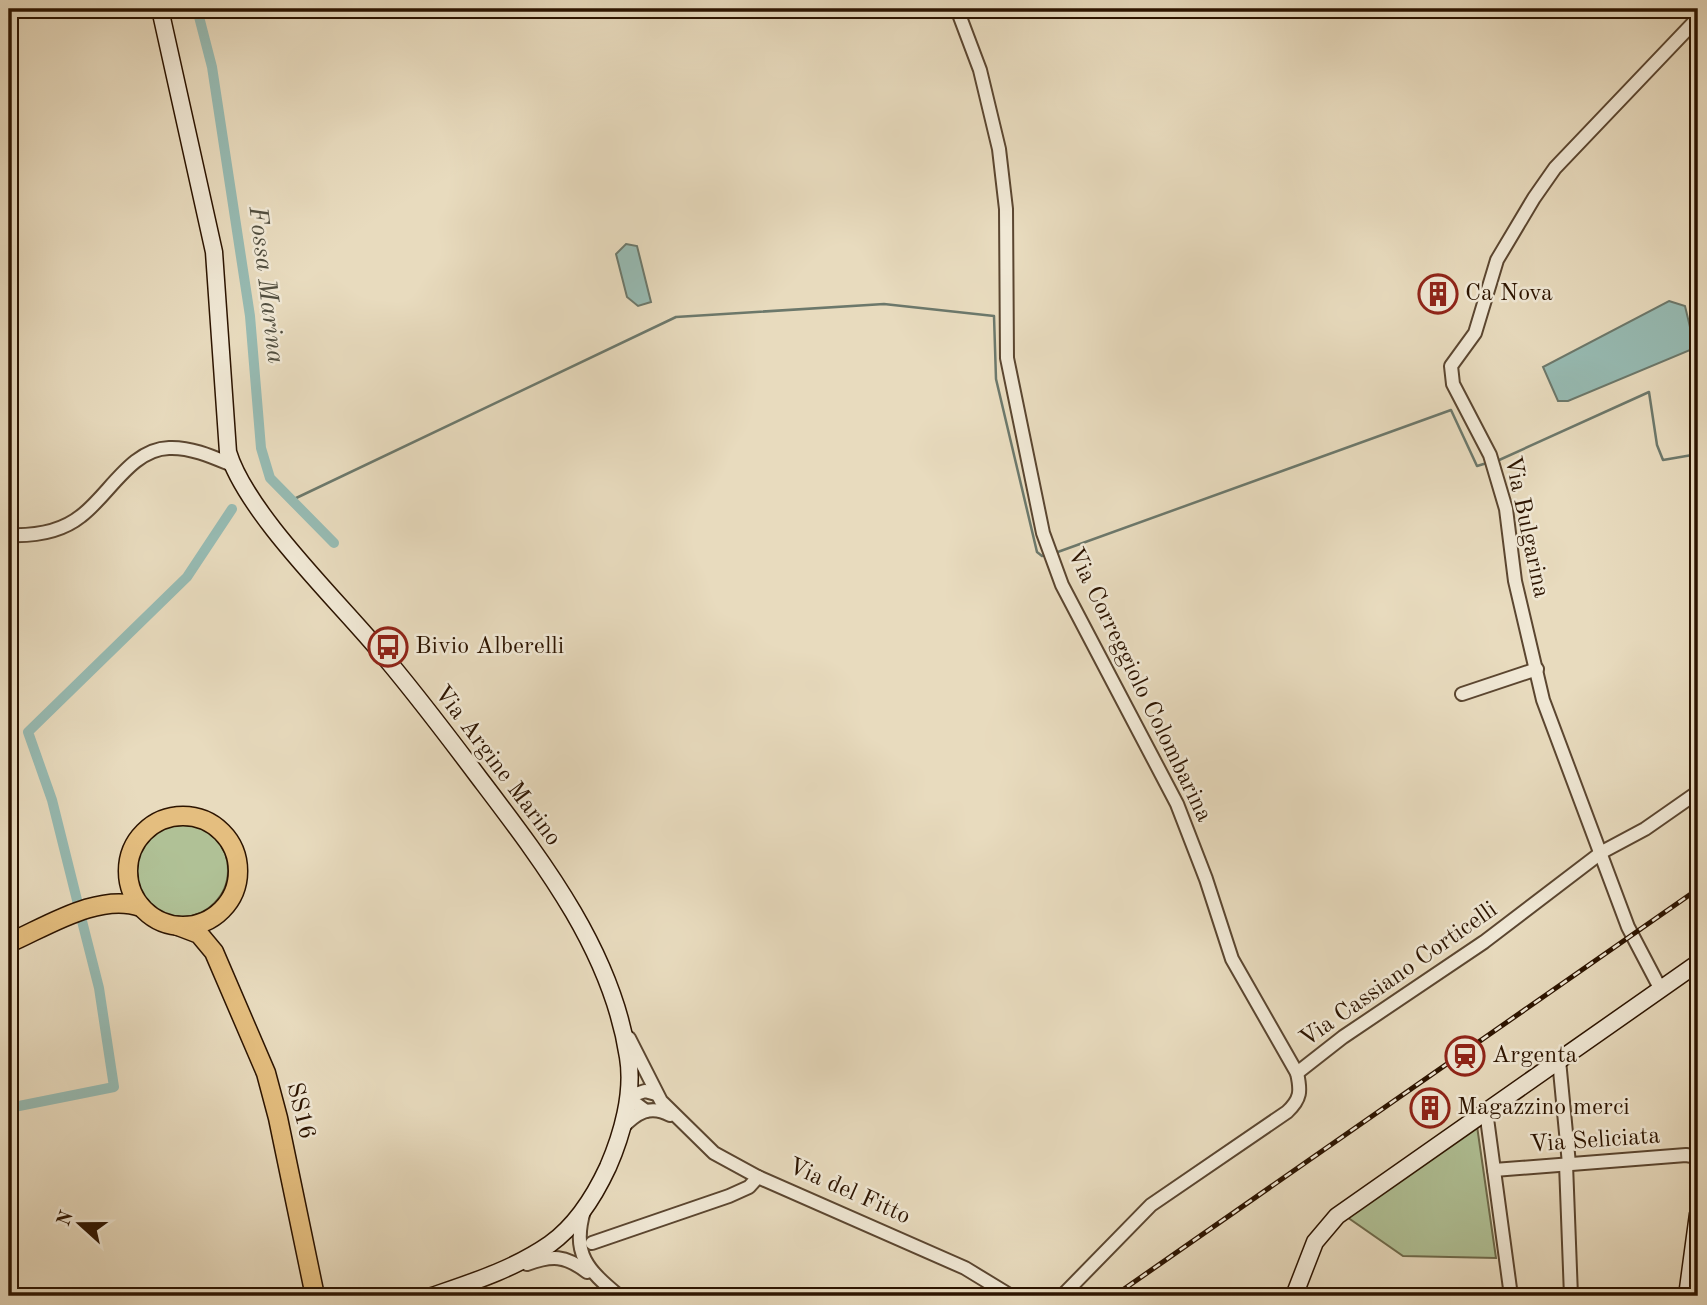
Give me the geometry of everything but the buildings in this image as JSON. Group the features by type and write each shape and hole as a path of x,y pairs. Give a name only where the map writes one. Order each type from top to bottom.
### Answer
{"main road":[{"path":"90,909 111,894 127,870 136,840 151,825 180,815 211,822 232,845 238,865 236,886 219,912 204,922 178,926 157,920 141,906 132,893 127,870"},
{"path":"9,943 90,909 116,903 141,906"},
{"name":"SS16","path":"219,912 215,938 223,970 270,1085 316,1296"},
{"name":"SS16","path":"178,926 204,938 223,970"},
{"name":"SS16","path":"309,1296 310,1270"},
{"name":"SS16","path":"310,1270 323,1296"}],"street":[{"name":"Via Argine Marino","path":"160,9 214,252 228,452 232,465 251,498 379,650 519,831 565,897 592,948 619,1015 628,1058 627,1097"},
{"name":"Via Correggiolo Colombarina","path":"957,9 981,70 999,149 1006,209 1007,358 1051,554 1062,585 1177,804 1232,959 1297,1073"},
{"name":"Via Bulgarina","path":"1660,988 1637,949 1552,725 1515,582 1506,509 1492,462 1453,384 1451,366 1475,333 1497,260 1510,234 1555,168 1698,18"},
{"path":"9,535 45,533 81,517 141,457 154,451 184,449 232,465"},
{"path":"1462,694 1537,669"},
{"name":"Via Cassiano Corticelli","path":"1062,1296 1151,1205 1294,1105 1301,1094 1297,1073 1343,1037 1485,942 1602,852 1645,829 1698,792"},
{"path":"1294,1296 1315,1242 1330,1222 1660,988 1698,964"},
{"name":"Via del Fitto","path":"619,1015 656,1094 676,1119 714,1153 758,1177 935,1254 982,1277 1011,1296"},
{"path":"1559,1060 1567,1164 1571,1296"},
{"path":"515,1266 558,1237 586,1204 604,1175 622,1128 627,1097 645,1091 656,1094"},
{"name":"Via del Fitto","path":"627,1097 646,1111 660,1110 676,1119"},
{"path":"622,1128 646,1111"},
{"path":"1486,1111 1511,1296"},
{"name":"Via Seliciata","path":"1494,1170 1686,1155 1698,1157"},
{"path":"558,1237 568,1238 586,1246 729,1196 749,1187 758,1177"},
{"path":"586,1204 579,1227 586,1246 589,1270 619,1296"},
{"path":"1686,1296 1698,1214"},
{"path":"558,1237 562,1251 570,1260 602,1282"},
{"path":"432,1296 515,1266 555,1256 570,1260"}],"green space":[{"path":"181,823 199,827 214,837 224,852 228,870 224,888 214,903 199,913 181,917 163,913 148,903 138,888 134,870 138,852 148,837 163,827"},
{"path":"1477,1126 1496,1258 1403,1256 1347,1217"}],"water":[{"path":"626,244 637,246 651,302 638,306 627,297 616,254"},
{"path":"1669,301 1685,306 1695,348 1568,401 1558,401 1543,367"}],"waterway":[{"name":"Fossa Marina","path":"197,9 212,67 250,316 261,448 270,478 334,543"},
{"path":"292,500 676,317 884,304 994,316 996,379 1037,552 1042,556 1048,555"},
{"path":"1497,461 1649,392 1657,445 1663,460 1698,454"},
{"path":"1055,553 1451,410 1477,466 1487,463"},
{"path":"78,904 52,800 28,732 187,577 232,509"},
{"path":"9,1108 114,1087 99,988 82,921"}],"railway":[{"path":"1114,1296 1698,889"}],"place":[{"name":"Ca Nova","path":"1438,294"},
{"name":"Bivio Alberelli","path":"388,647"},
{"name":"Argenta","path":"1465,1056"},
{"name":"Magazzino merci","path":"1430,1108"}]}
